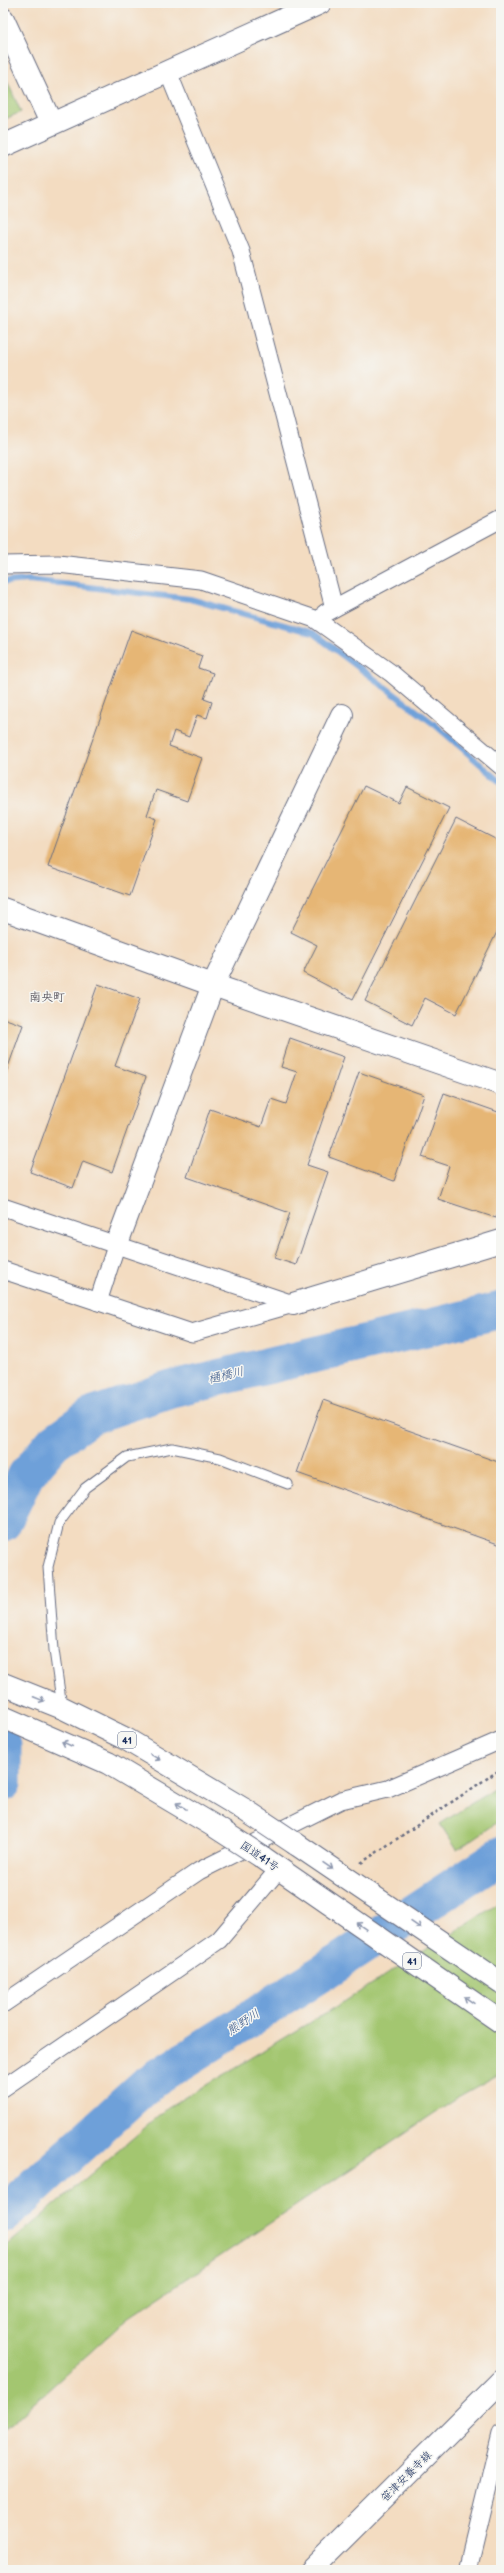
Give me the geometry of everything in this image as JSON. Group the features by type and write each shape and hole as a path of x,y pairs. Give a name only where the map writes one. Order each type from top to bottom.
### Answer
{"main road":[{"path":"3,146 51,123 320,3"},
{"path":"3,19 51,123"},
{"path":"116,1246 213,985 342,714"},
{"path":"3,909 213,985 501,1084"},
{"path":"293,1304 501,1242"},
{"name":"41","path":"3,1684 63,1708 126,1739 245,1810 501,1983"},
{"name":"国道41号","path":"3,1717 108,1763 214,1826 271,1863 322,1900 501,2022"},
{"name":"笹津安養寺線","path":"311,2570 501,2381"}],"street":[{"path":"168,72 241,250 334,608"},
{"path":"315,619 501,519"},
{"path":"3,565 58,564 201,580 315,619 391,673 501,766"},
{"path":"3,1207 293,1304"},
{"path":"98,1302 116,1246"},
{"path":"3,1270 192,1334 293,1304"},
{"path":"3,2004 199,1871 341,1800 388,1789 501,1740"},
{"path":"3,2088 219,1940 271,1863"},
{"path":"468,2570 501,2433"}],"lane":[{"path":"63,1708 54,1650 48,1567 58,1523 85,1488 126,1457 172,1448 220,1458 288,1484"}],"path":[{"path":"342,1875 501,1769"}],"green space":[{"path":"3,72 21,112 3,120"},
{"path":"501,1784 501,1820 457,1850 440,1824"},
{"path":"501,1902 501,2074 454,2100 128,2318 3,2431 3,2249 168,2108 336,2007"}],"building":[{"path":"131,630 202,656 198,668 213,673 204,699 212,702 207,718 197,715 189,737 174,731 169,746 202,758 187,801 156,790 147,815 157,819 130,896 48,867"},
{"path":"364,786 399,803 407,787 449,808 353,999 303,973 317,945 291,932"},
{"path":"456,819 501,842 501,924 456,1014 425,998 412,1025 365,1001"},
{"path":"98,984 140,999 115,1066 146,1077 112,1172 83,1161 73,1188 30,1172"},
{"path":"3,1018 23,1025 7,1070 3,1069"},
{"path":"290,1038 344,1057 307,1165 328,1172 296,1265 274,1258 290,1213 187,1177 210,1109 261,1127 271,1099 286,1104 297,1072 281,1067"},
{"path":"359,1072 424,1095 394,1181 329,1157"},
{"path":"444,1093 501,1113 501,1203 496,1218 438,1199 449,1166 422,1157"},
{"path":"323,1400 501,1463 501,1545 297,1473"}],"waterway":[{"path":"3,582 29,580 190,599 313,633 434,724 501,782"},
{"name":"樋橋川","path":"3,1523 26,1475 53,1443 91,1416 171,1389 501,1310"},
{"name":"樋橋川","path":"3,1745 3,1783"},
{"name":"熊野川","path":"3,2215 147,2084 325,1971 501,1855"}],"district":[{"name":"南央町","path":"47,997"}]}
